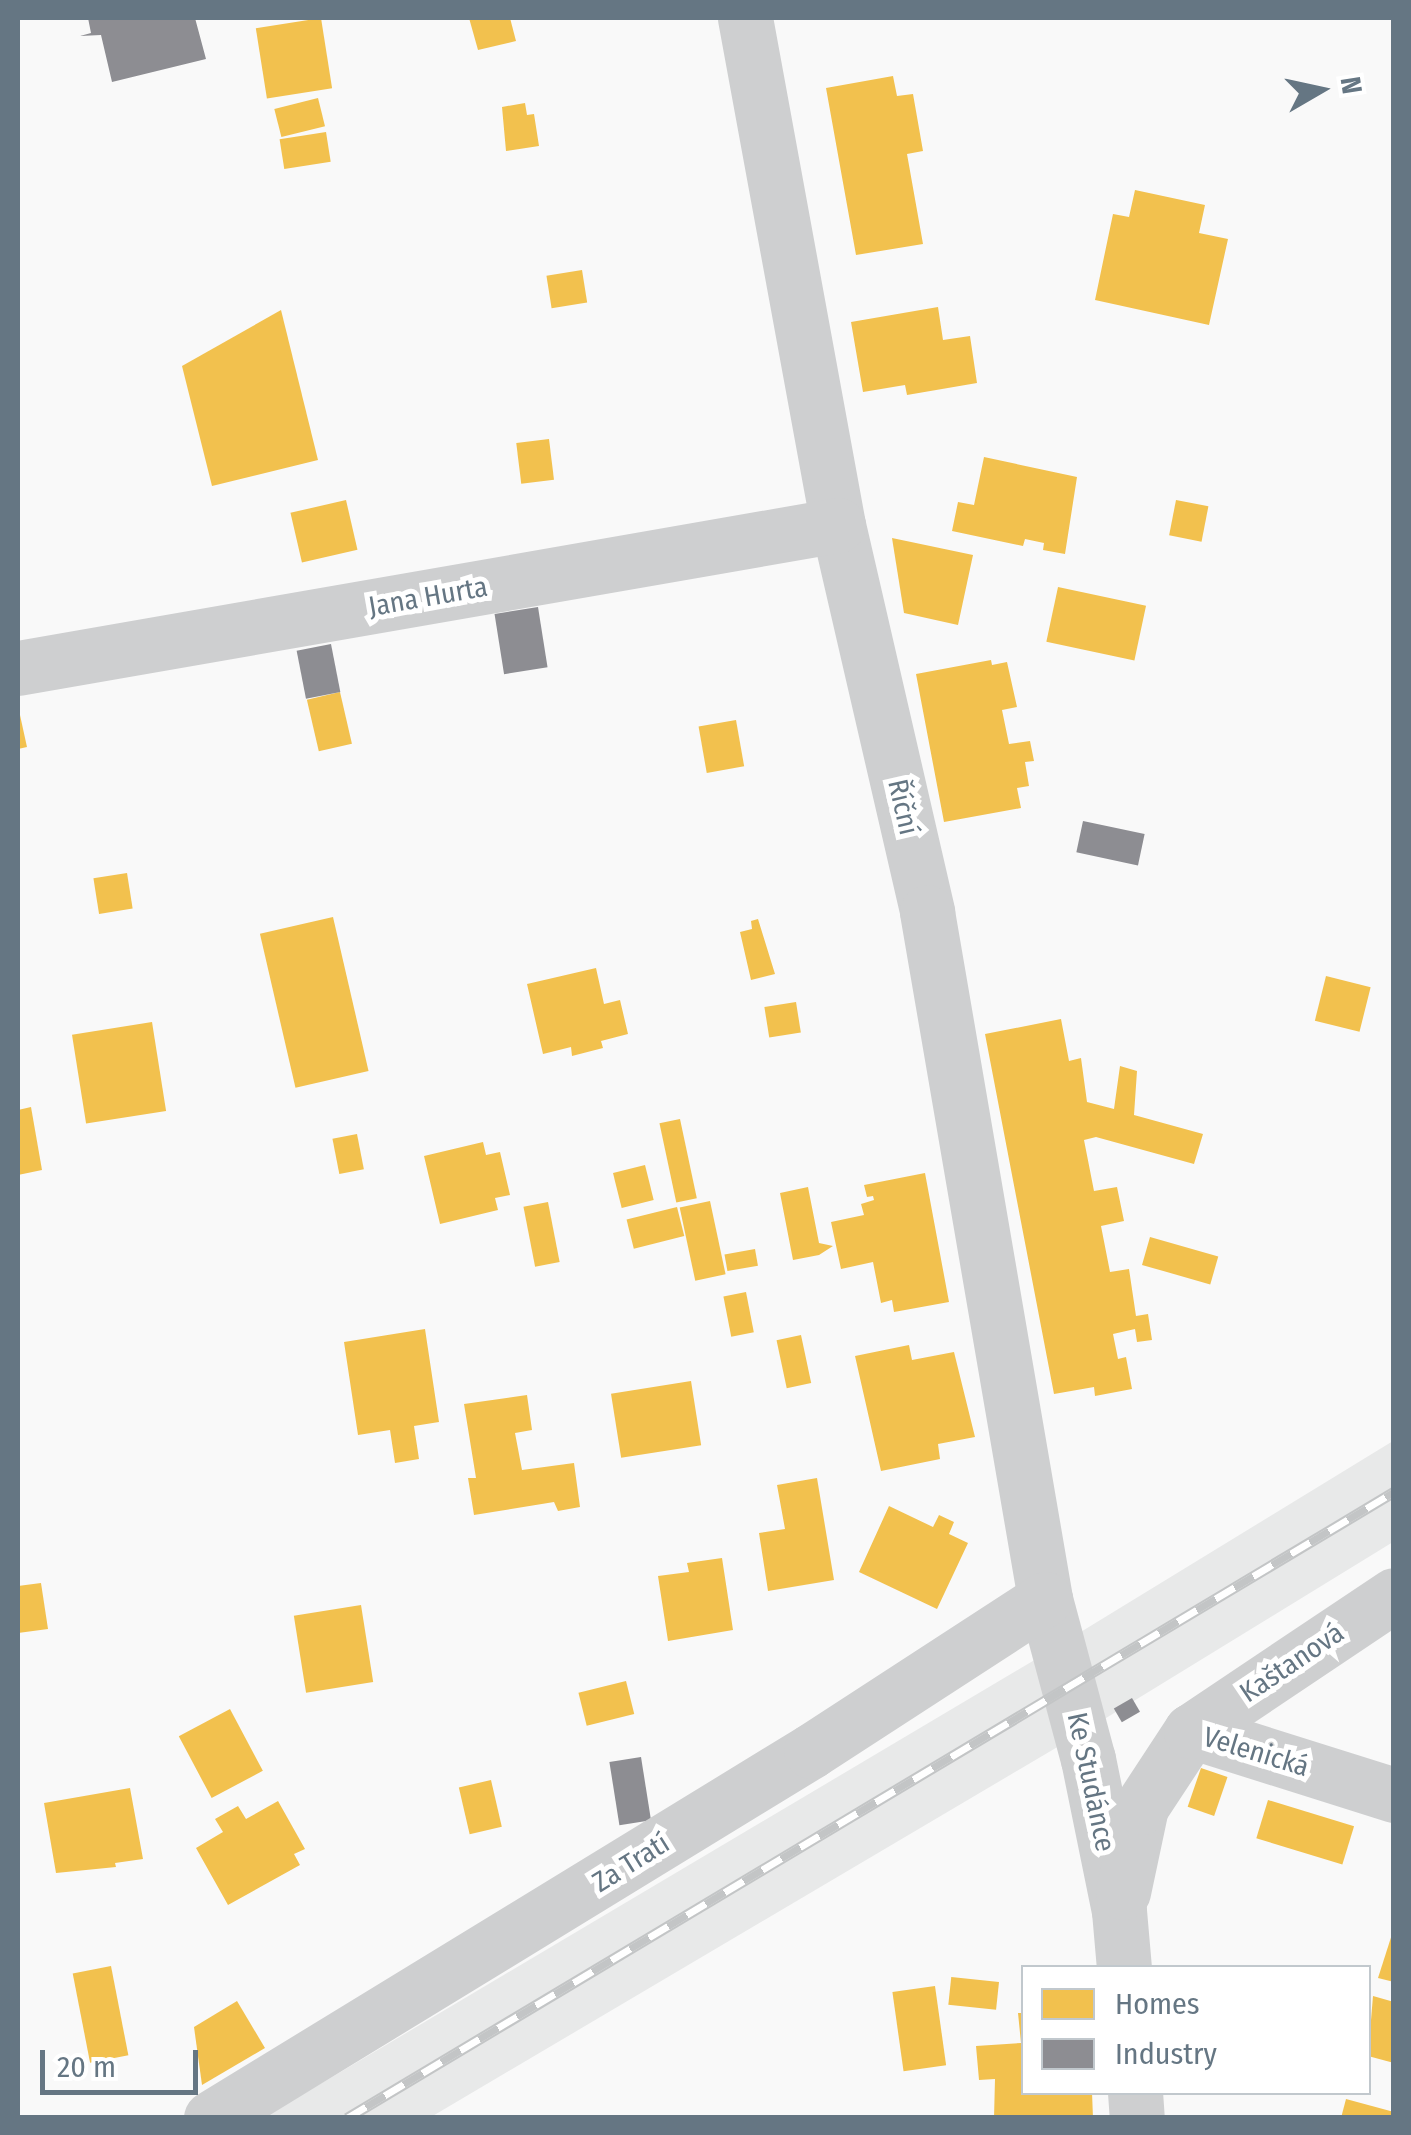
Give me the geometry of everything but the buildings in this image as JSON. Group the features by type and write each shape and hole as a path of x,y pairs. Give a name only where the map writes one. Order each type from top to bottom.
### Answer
{"street":[{"name":"Říční","path":"744,18 838,525 927,912 1046,1599"},
{"name":"Jana Hurta","path":"18,668 838,525"},
{"name":"Kaštanová","path":"1192,1731 1394,1595"},
{"name":"Ke Studánce","path":"1046,1599 1075,1706 1119,1911 1124,1965"},
{"name":"Za Tratí","path":"211,2118 811,1752 1046,1599"},
{"name":"Velenická","path":"1119,1911 1141,1807 1192,1731 1394,1796"}],"shaded area":[{"path":"1393,1441 1393,1542 1093,1726 431,2117 263,2118 1048,1652"}],"railway":[{"path":"347,2118 1394,1492"}]}
